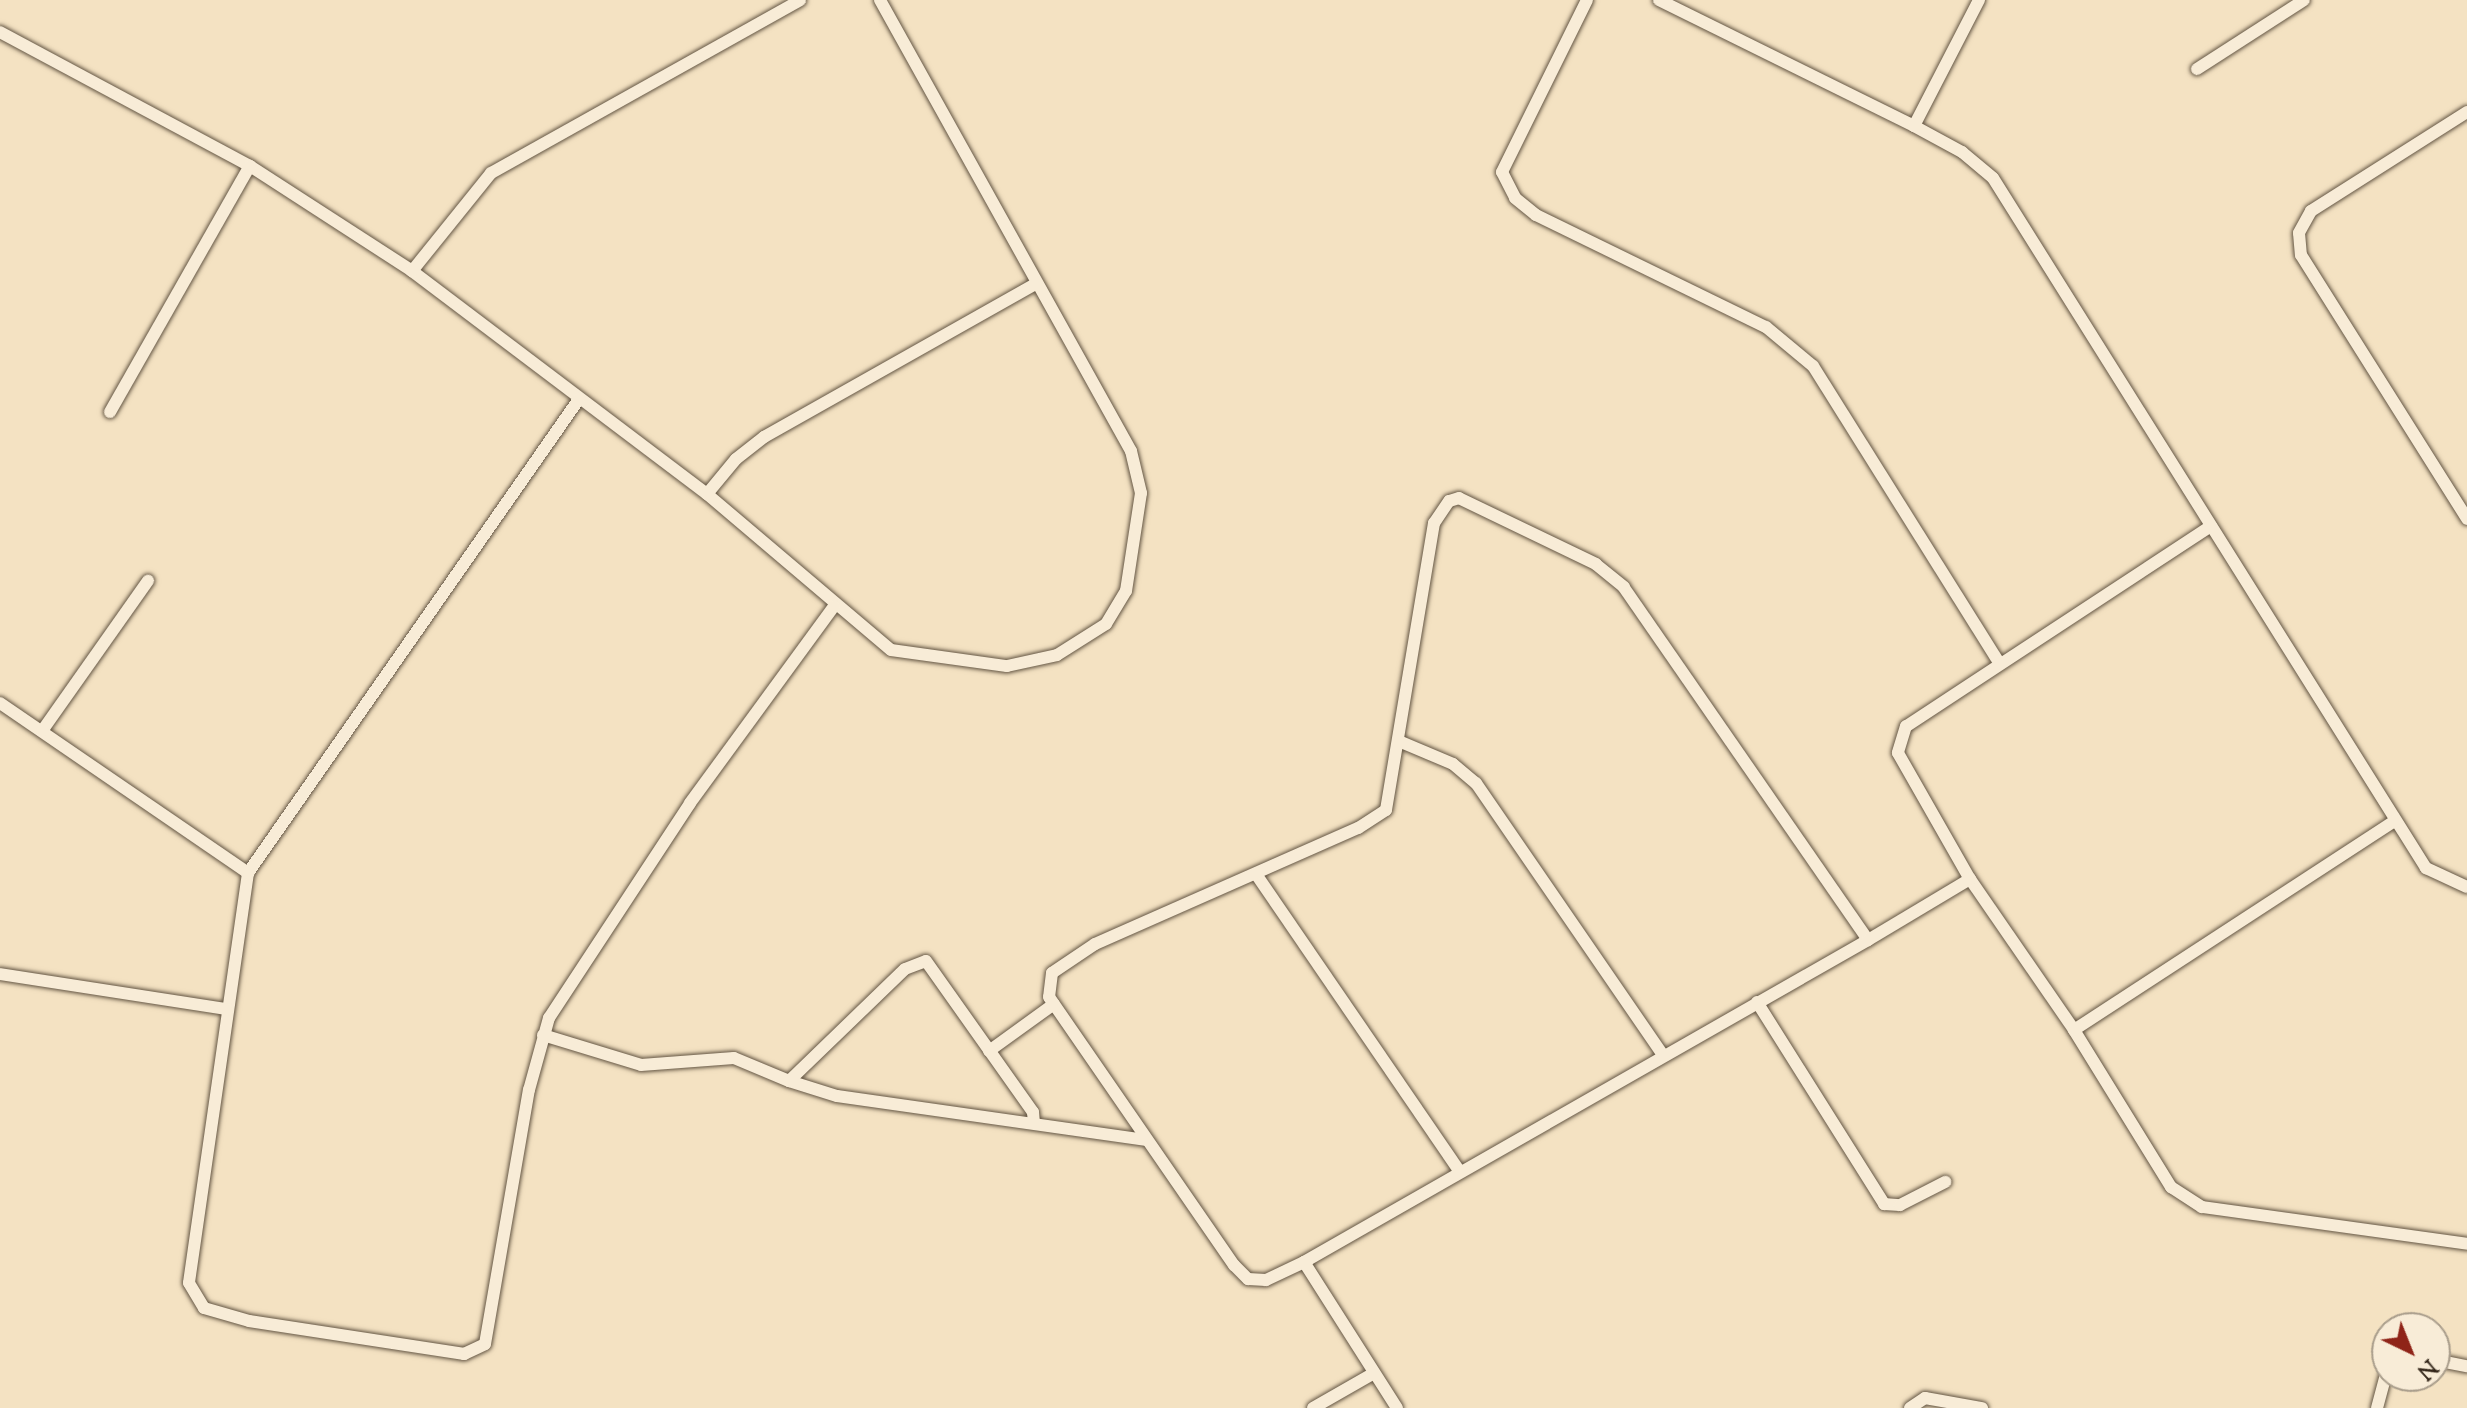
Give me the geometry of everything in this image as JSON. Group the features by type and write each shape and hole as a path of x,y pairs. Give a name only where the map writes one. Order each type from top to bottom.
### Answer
{"street":[{"path":"412,271 491,173 800,0"},
{"path":"0,32 250,166 412,271 707,494 834,606 891,650 1007,666 1057,655 1106,624 1126,591 1141,493 1131,451 880,0"},
{"path":"1587,0 1502,172 1515,198 1536,215 1766,327 1813,366 1999,663"},
{"path":"1659,0 1914,126 1962,152 1993,178 2426,868 2467,887"},
{"path":"1914,126 1979,0"},
{"path":"2197,69 2304,0"},
{"path":"2467,112 2311,211 2299,233 2301,255 2467,519"},
{"path":"110,412 250,166"},
{"path":"707,494 736,459 764,437 1036,284"},
{"path":"579,399 248,873 189,1283 195,1299 215,1314 249,1321 464,1354 478,1351 490,1331 529,1090 549,1018 690,803 834,606"},
{"path":"1868,940 1624,587 1596,564 1459,498 1449,501 1434,523 1401,742 1386,810 1358,828 1095,944 1052,973 1049,997 1248,1279 1266,1280 1304,1262 1868,940 1970,879"},
{"path":"2211,526 1906,726 1898,740 1898,753 1970,879 2074,1030 2171,1187 2202,1207 2467,1244"},
{"path":"42,731 148,581"},
{"path":"0,703 248,873"},
{"path":"1401,742 1453,764 1476,783 1663,1055"},
{"path":"2074,1030 2395,821"},
{"path":"1256,874 1459,1171"},
{"path":"789,1081 915,961 926,961 1033,1112 1034,1123"},
{"path":"0,974 227,1009"},
{"path":"1757,1002 1884,1204 1900,1205 1945,1182"},
{"path":"989,1051 1054,1004"},
{"path":"543,1035 641,1065 734,1058 789,1081 837,1096 1147,1140"},
{"path":"1304,1262 1397,1408"},
{"path":"1313,1408 1374,1373"},
{"path":"1910,1408 1925,1398 1982,1408"}]}
